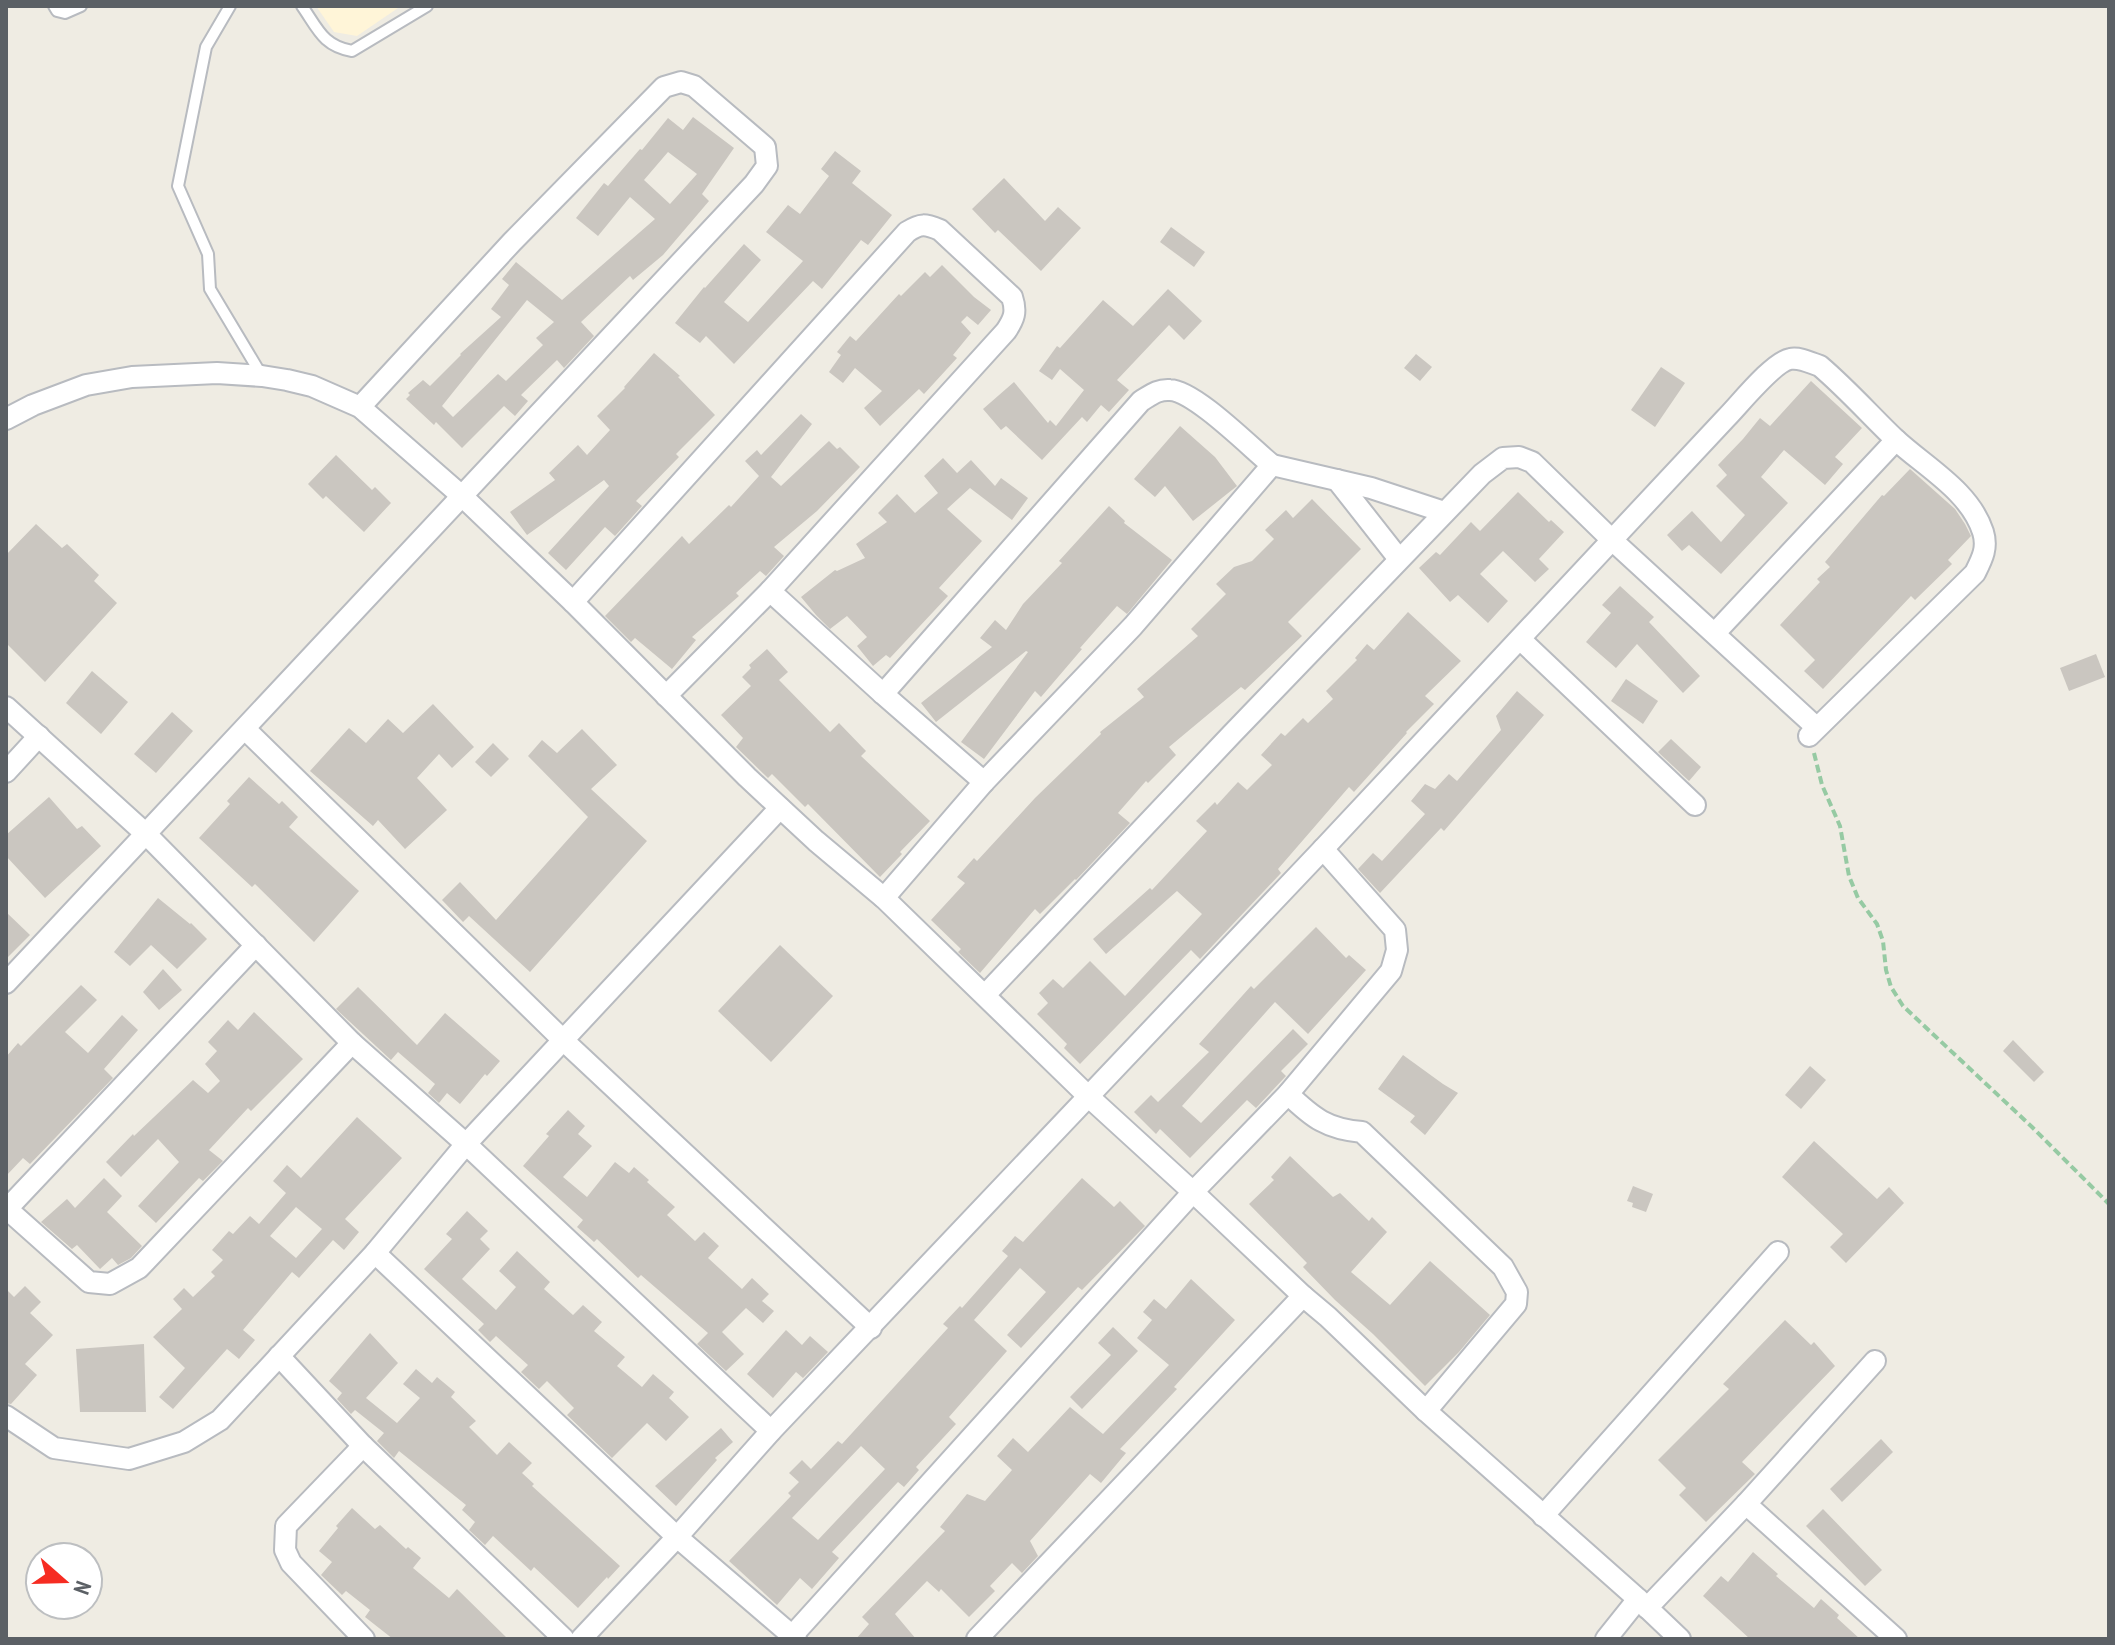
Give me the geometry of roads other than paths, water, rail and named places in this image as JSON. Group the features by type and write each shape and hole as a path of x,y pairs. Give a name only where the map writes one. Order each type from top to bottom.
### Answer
{"street":[{"path":"6,983 754,184 767,166 765,147 694,86 681,82 664,87 512,242 360,407"},
{"path":"573,602 907,232 925,224 940,230 1012,297 1016,308 1014,319 1006,331 770,591 666,696"},
{"path":"581,1639 771,1431 1521,640 1612,540 1779,363 1792,358 1820,366 1965,501 1984,534 1985,552 1975,573 1813,731 1715,633 1612,540 1532,462 1519,457 1503,458 1491,465 1444,512 985,995"},
{"path":"6,419 86,385 174,374 262,376 312,386 360,407 463,497 780,808 884,898 1089,1097 1426,1411 1680,1639"},
{"path":"883,694 1141,401 1158,391 1174,390 1191,397 1272,465 1371,488 1444,512"},
{"path":"1715,633 1896,440"},
{"path":"884,898 984,782 1133,626 1272,465"},
{"path":"1337,480 1399,559"},
{"path":"770,591 984,782"},
{"path":"1521,640 1695,805"},
{"path":"6,707 146,834 352,1043 466,1144 771,1431"},
{"path":"245,729 563,1040 871,1328"},
{"path":"6,772 39,736"},
{"path":"6,1416 54,1448 129,1459 184,1442 220,1420 375,1253 466,1144 780,808"},
{"path":"375,1253 677,1537 794,1637 1193,1192 1288,1094 1391,971 1397,950 1395,930 1323,849"},
{"path":"256,945 6,1209 89,1282 110,1284 139,1268 352,1043"},
{"path":"1288,1094 1325,1125 1362,1132 1503,1267 1517,1292 1516,1304 1426,1411"},
{"path":"1543,1516 1778,1252"},
{"path":"977,1639 1303,1296"},
{"path":"279,1356 363,1446 564,1639"},
{"path":"1606,1639 1746,1504 1875,1361"},
{"path":"363,1446 286,1526 285,1550 291,1563 364,1639"},
{"path":"1746,1504 1896,1639"}],"lane":[{"path":"54,6 57,11 65,13 81,6"},
{"path":"230,6 206,47 178,186 208,254 210,289 262,376"},
{"path":"302,6 325,40 336,48 352,51 427,6"}]}
